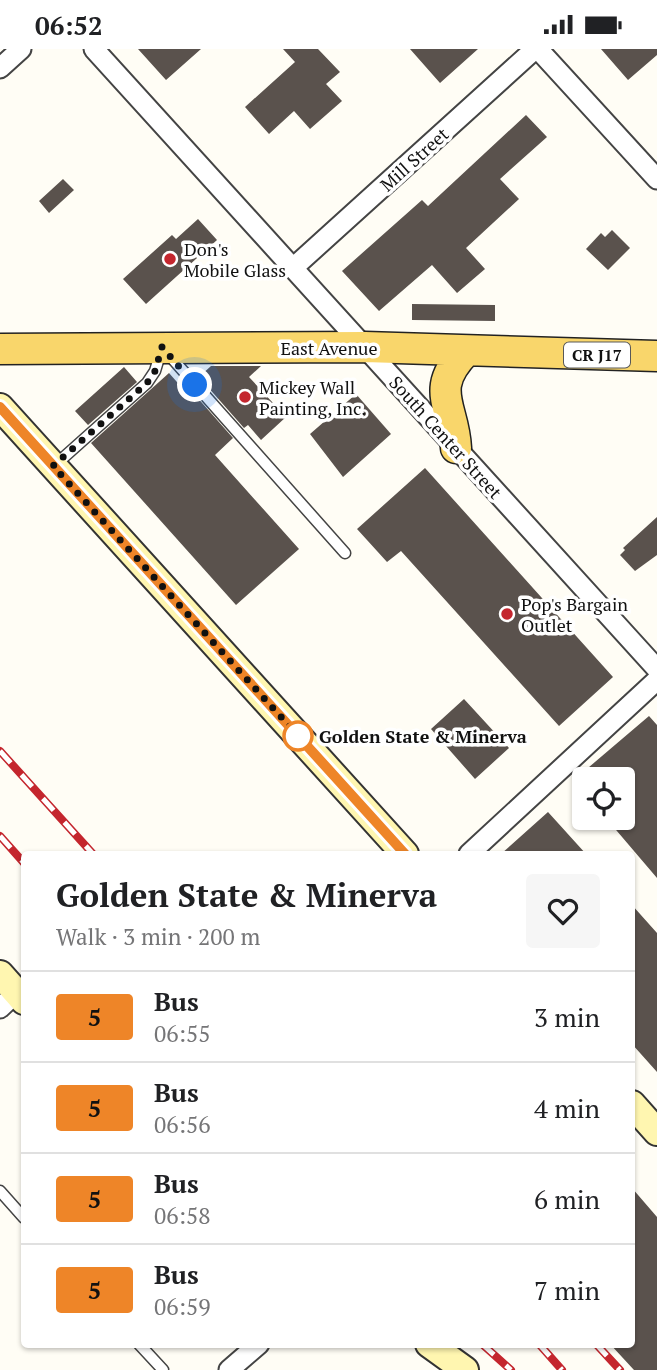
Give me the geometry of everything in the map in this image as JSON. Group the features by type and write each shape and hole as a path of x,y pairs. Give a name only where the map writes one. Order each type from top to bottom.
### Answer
{"main road":[{"name":"East Avenue","path":"0,349 365,347 657,356"},
{"path":"456,448 455,423 445,406 444,393 451,370 466,351"},
{"path":"0,407 402,851"},
{"path":"635,1107 657,1132"},
{"path":"435,1348 465,1370"}],"street":[{"path":"0,68 21,49"},
{"name":"South Center Street","path":"94,49 657,669"},
{"path":"537,49 656,176"},
{"name":"Mill Street","path":"293,268 537,49"},
{"path":"472,851 657,680"},
{"path":"229,1370 254,1348"}],"lane":[{"path":"53,466 147,383 155,371 162,347"},
{"path":"162,347 345,552"},
{"path":"0,1191 21,1215"},
{"path":"143,1348 163,1370"}],"building":[{"path":"138,49 201,49 166,80"},
{"path":"283,49 318,49 340,72 326,84 342,101 310,129 294,111 269,134 245,107 295,62"},
{"path":"410,49 478,49 440,83"},
{"path":"601,49 657,49 657,55 628,80"},
{"path":"526,115 547,137 500,179 519,199 466,248 485,269 457,293 432,265 379,311 342,271 422,200 428,206"},
{"path":"63,179 74,190 49,213 39,201"},
{"name":"Don's Mobile Glass","path":"198,219 217,240 146,304 123,279 172,235 176,239"},
{"path":"612,230 630,248 608,270 586,249 601,233 605,237"},
{"path":"412,304 495,305 495,321 412,320"},
{"name":"Mickey Wall Painting, Inc.","path":"211,366 261,366 249,377 286,417 261,440 248,425 244,428 199,377"},
{"path":"124,367 137,382 88,425 75,411"},
{"path":"169,373 184,390 188,387 233,438 215,455 299,549 236,605 91,443"},
{"path":"356,394 391,434 343,477 310,434"},
{"name":"Pop's Bargain Outlet","path":"425,468 613,677 559,726 401,551 387,562 357,529"},
{"path":"657,517 657,555 635,571 620,555 625,550 623,548"},
{"path":"464,699 509,748 475,779 431,729"},
{"path":"649,716 657,725 657,878 616,830 635,830 635,767 589,767"},
{"path":"548,812 583,851 504,851"},
{"path":"635,908 657,933 657,1072 635,1047"},
{"path":"635,1191 657,1217 657,1370 634,1370 614,1348 635,1348"}],"railway":[{"path":"0,751 90,851"},
{"path":"0,836 21,860"},
{"path":"486,1348 511,1370"},
{"path":"543,1348 562,1370"},
{"path":"600,1348 620,1370"}],"bus line":[{"name":"5","path":"0,407 402,851"}],"place":[{"name":"Don's Mobile Glass","path":"170,259"},
{"name":"Mickey Wall Painting, Inc.","path":"245,397"},
{"name":"Pop's Bargain Outlet","path":"507,614"},
{"name":"Golden State & Minerva","path":"298,736"}],"route":[{"path":"195,385 162,347 158,364 147,383 53,466 303,741 298,736"}]}
